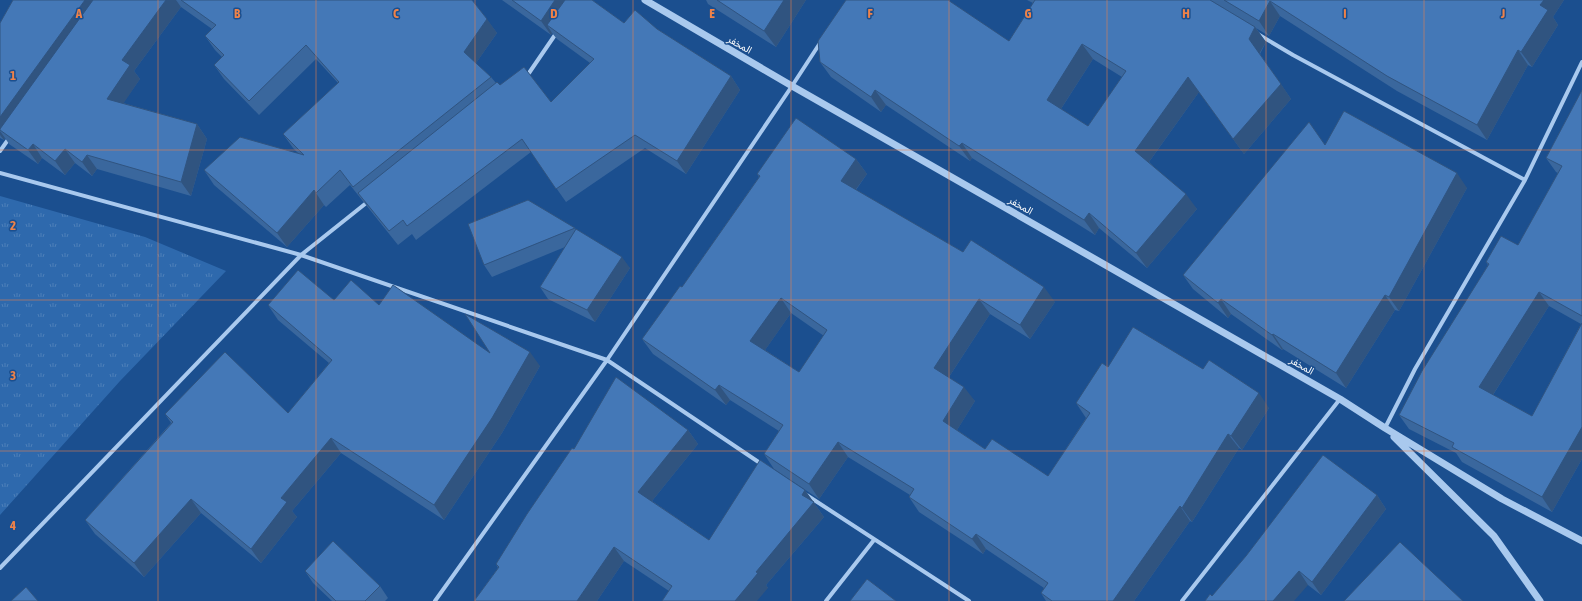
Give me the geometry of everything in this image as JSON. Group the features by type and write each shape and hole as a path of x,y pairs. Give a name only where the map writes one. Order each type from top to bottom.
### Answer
{"street":[{"name":"المخفر","path":"645,0 792,86 1340,399 1385,428"},
{"path":"523,78 529,73 558,30"},
{"path":"1254,32 1293,55 1525,180"},
{"path":"435,601 607,360 792,86 826,33"},
{"path":"1385,428 1415,368 1525,180 1582,62"},
{"path":"0,151 14,132"},
{"path":"0,173 301,256 607,360 770,470"},
{"path":"0,568 301,256 375,196"},
{"path":"1182,601 1340,399"},
{"path":"1385,428 1502,499 1582,541"},
{"path":"1385,428 1494,536 1540,601"},
{"path":"802,492 969,601"},
{"path":"826,601 874,540"}],"green space":[{"path":"0,196 145,237 226,271 120,381 0,515"}],"building":[{"path":"13,0 85,0 0,117 0,23"},
{"path":"93,0 166,0 122,60 130,65 107,99 197,124 181,182 87,155 82,162 65,149 55,161 33,144 28,150 0,130"},
{"path":"181,0 472,0 487,19 464,52 491,77 353,187 340,170 316,193 314,190 277,233 204,170 240,137 304,155 283,134 339,82 306,45 249,101 214,65 224,55 205,36 216,25"},
{"path":"512,0 555,0 541,21"},
{"path":"565,0 592,0 624,23 635,10 657,29 731,76 677,161 635,135 556,189 522,139 407,226 403,220 389,231 358,193 497,82 500,85 524,67 551,102 594,59 547,25"},
{"path":"717,0 784,0 764,31"},
{"path":"846,0 948,0 1009,41 1035,0 1210,0 1255,27 1249,39 1281,84 1233,139 1188,77 1135,151 1186,194 1136,253 1089,213 1084,220 962,143 959,146 875,90 871,97 820,62 818,41","holes":["1082,44 1126,71 1088,126 1047,100"]},
{"path":"1224,0 1544,0 1540,5 1548,10 1521,52 1518,50 1477,125 1387,76 1270,1 1259,21"},
{"path":"1582,90 1582,316 1539,292 1479,387 1532,416 1582,323 1582,427 1542,497 1452,447 1454,443 1399,415 1422,371 1489,264 1486,262 1501,236 1518,245 1562,166 1546,158"},
{"path":"1344,111 1457,173 1389,297 1385,295 1336,373 1273,334 1272,335 1221,299 1218,303 1183,275 1309,122 1325,145"},
{"path":"796,118 856,159 841,181 963,252 971,240 1044,287 1020,325 979,299 934,368 964,387 943,421 985,449 992,439 1048,476 1090,413 1076,403 1102,363 1108,367 1133,327 1203,369 1209,360 1259,393 1231,436 1228,434 1182,508 1180,506 1113,601 1052,601 1041,593 1048,583 976,534 972,539 909,497 914,489 838,442 809,484 764,454 783,425 719,385 715,390 642,339 680,286 682,287 760,176 757,174","holes":["781,298 827,330 799,372 750,341"]},
{"path":"528,200 575,228 484,265 468,224"},
{"path":"576,229 622,257 587,310 540,287"},
{"path":"298,270 334,300 351,280 379,305 393,285 490,353 465,314 530,352 492,418 434,505 331,438 281,498 287,502 251,549 191,499 134,563 85,520 173,422 165,414 225,352 288,413 332,360 268,305"},
{"path":"616,377 688,430 638,492 709,540 760,460 805,490 802,495 814,502 756,572 758,573 735,601 662,601 672,586 614,547 577,601 474,601 499,567 496,564 527,514 572,448 574,449"},
{"path":"1323,455 1377,495 1312,582 1299,571 1273,601 1205,601 1210,594 1212,596 1246,556"},
{"path":"333,541 380,586 365,601 336,601 305,571"},
{"path":"1400,542 1463,601 1344,601"},
{"path":"867,579 896,601 850,601"},
{"path":"26,587 38,601 11,601"}]}
